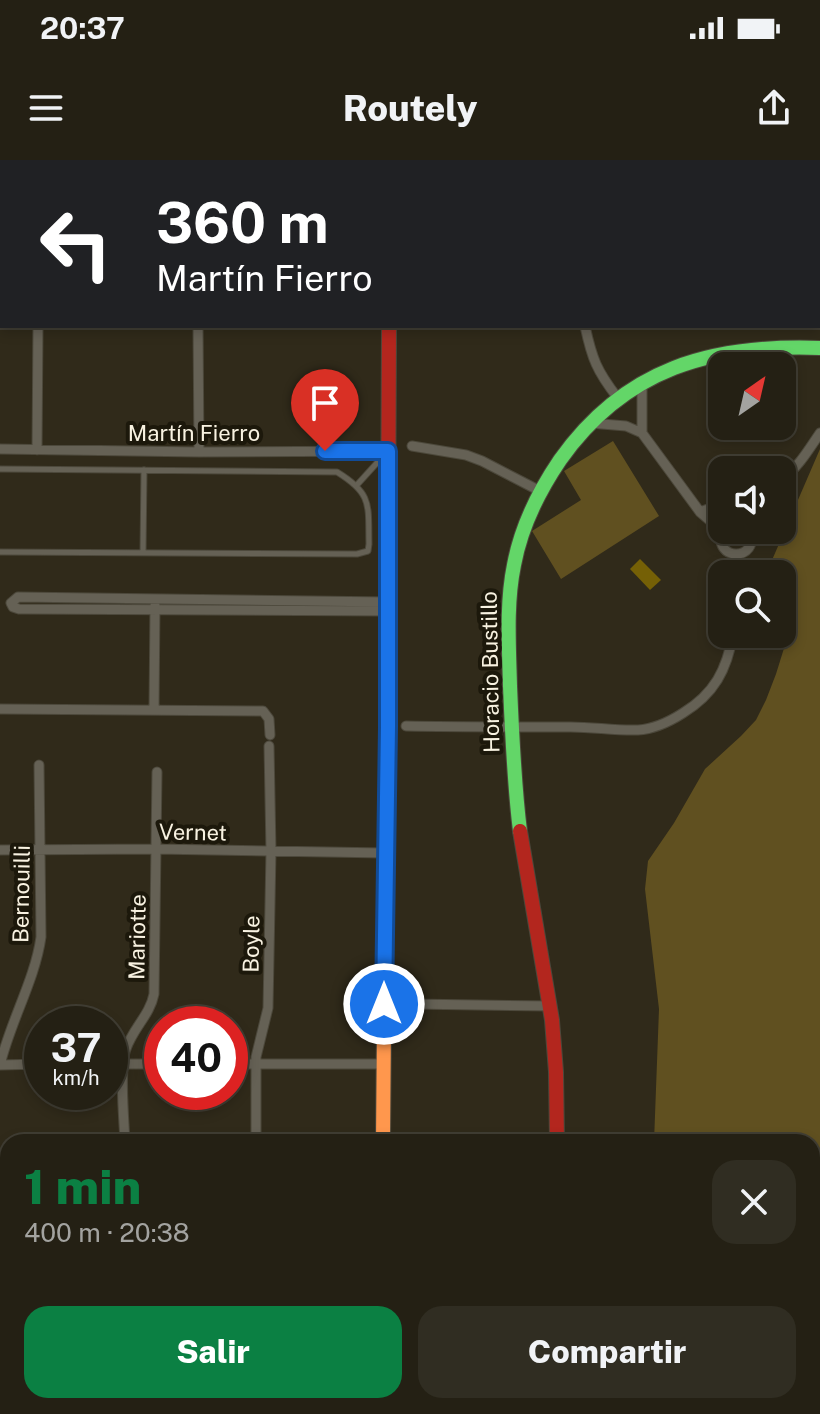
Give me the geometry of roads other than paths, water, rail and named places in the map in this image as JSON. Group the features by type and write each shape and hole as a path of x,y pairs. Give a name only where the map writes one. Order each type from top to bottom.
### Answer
{"street":[{"path":"37,450 38,328"},
{"path":"198,328 199,452"},
{"path":"383,1134 389,328"},
{"path":"586,328 599,374 617,397"},
{"name":"Horacio Bustillo","path":"557,1134 551,1006 520,832 510,728 508,598 517,549 540,491 564,454 617,397 662,372 735,351 769,346 820,348"},
{"path":"642,382 642,433"},
{"path":"590,423 626,426 642,433 708,519"},
{"path":"796,465 820,433"},
{"path":"412,446 466,455 540,491"},
{"name":"Martín Fierro","path":"0,449 388,451"},
{"path":"700,512 708,509"},
{"path":"721,544 735,555 742,554 751,544"},
{"path":"6,603 18,597 155,605 388,607"},
{"path":"0,709 154,710 155,605"},
{"path":"406,726 653,728 671,721 711,691 726,664 730,648"},
{"name":"Boyle","path":"154,710 263,711 269,719 271,851 268,1008 256,1064 256,1134"},
{"name":"Bernouilli","path":"0,1065 40,947 39,765"},
{"name":"Mariotte","path":"128,1044 152,1006 154,994 157,772"},
{"name":"Vernet","path":"0,850 385,853"},
{"path":"412,1004 551,1006"},
{"path":"0,1065 24,1064"},
{"path":"248,1064 383,1064"},
{"name":"Mariotte","path":"124,1110 125,1134"}],"lane":[{"path":"356,486 388,451"},
{"path":"0,469 332,471 356,486 368,501 369,544 365,553 0,552"},
{"path":"143,553 144,470"}]}
